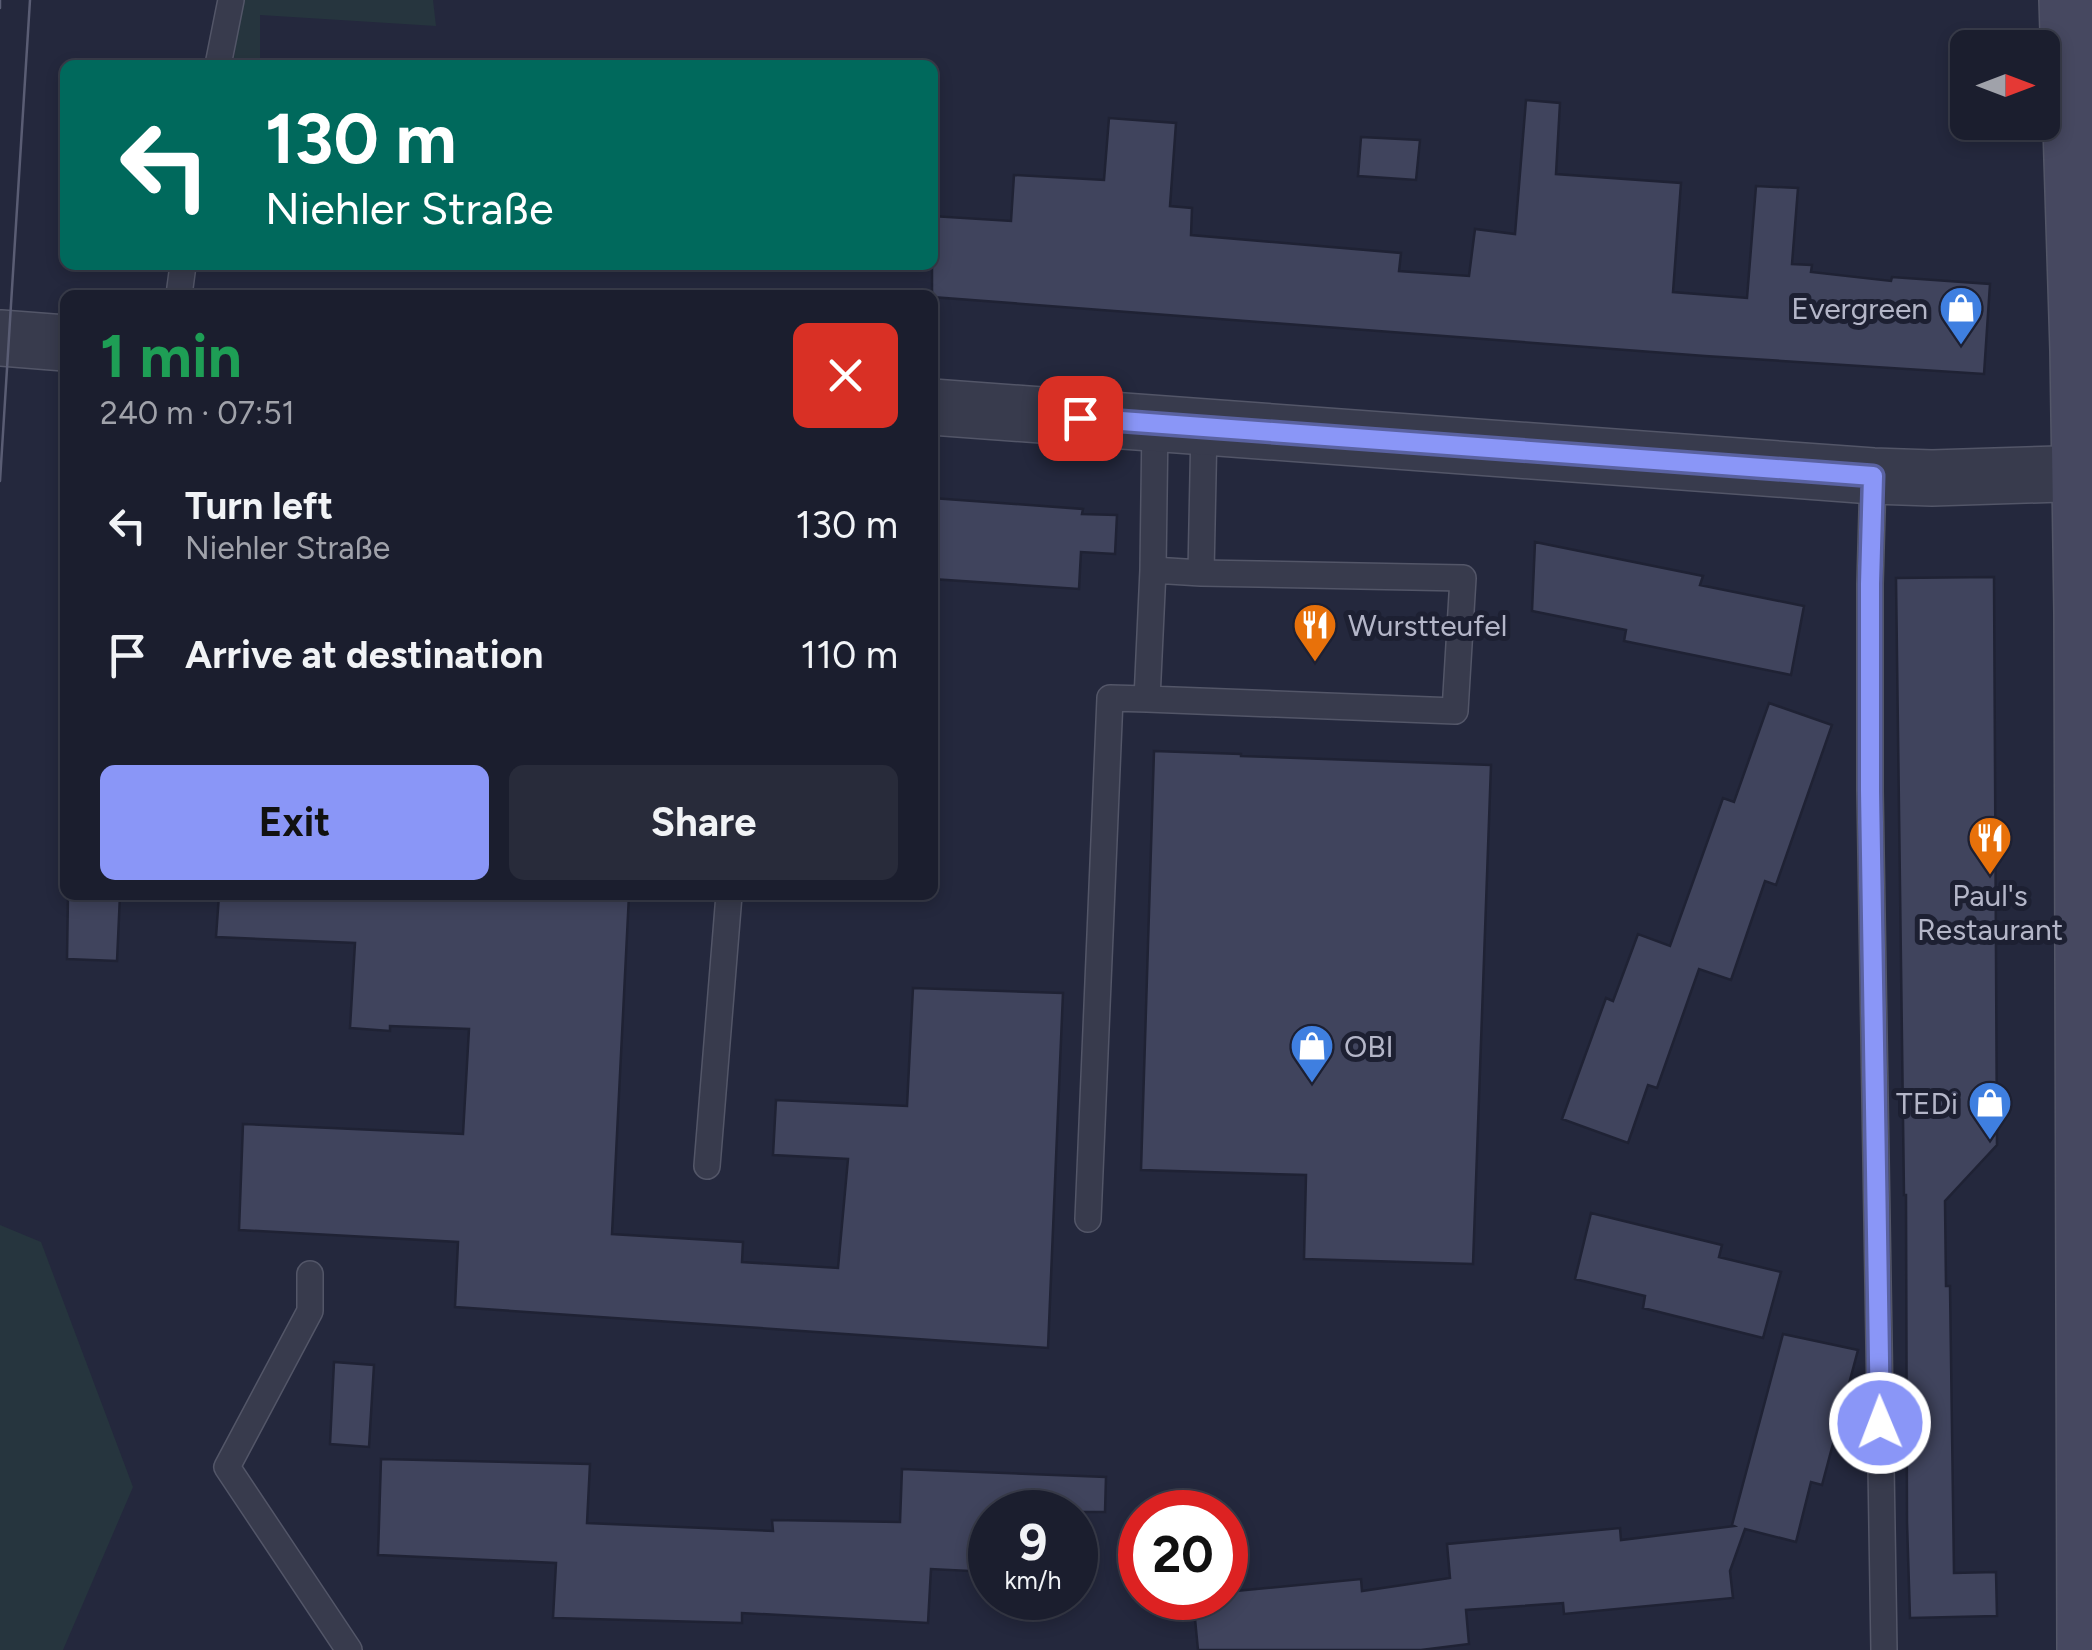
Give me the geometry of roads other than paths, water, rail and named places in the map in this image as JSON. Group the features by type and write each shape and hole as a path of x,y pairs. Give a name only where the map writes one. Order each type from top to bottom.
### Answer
{"main road":[{"path":"2067,0 2086,474 2085,1650"}],"street":[{"path":"0,338 60,343"},
{"path":"938,407 1873,476 2086,474"}],"lane":[{"path":"219,60 231,0"},
{"path":"1146,699 1153,570 1179,425"},
{"path":"1179,425 1201,573"},
{"path":"1873,476 1870,791 1884,1650"},
{"path":"1088,1219 1110,698 1455,711 1463,578 1153,570"},
{"path":"707,1166 729,900"},
{"path":"310,1274 310,1312 228,1467 348,1650"}],"tram line":[{"path":"0,0 0,8"},
{"path":"0,481 30,0"}],"place":[{"name":"Evergreen","path":"1961,346"},
{"name":"Wurstteufel","path":"1315,663"},
{"name":"Paul's Restaurant","path":"1990,876"},
{"name":"OBI","path":"1312,1084"},
{"name":"TEDi","path":"1990,1141"}]}
